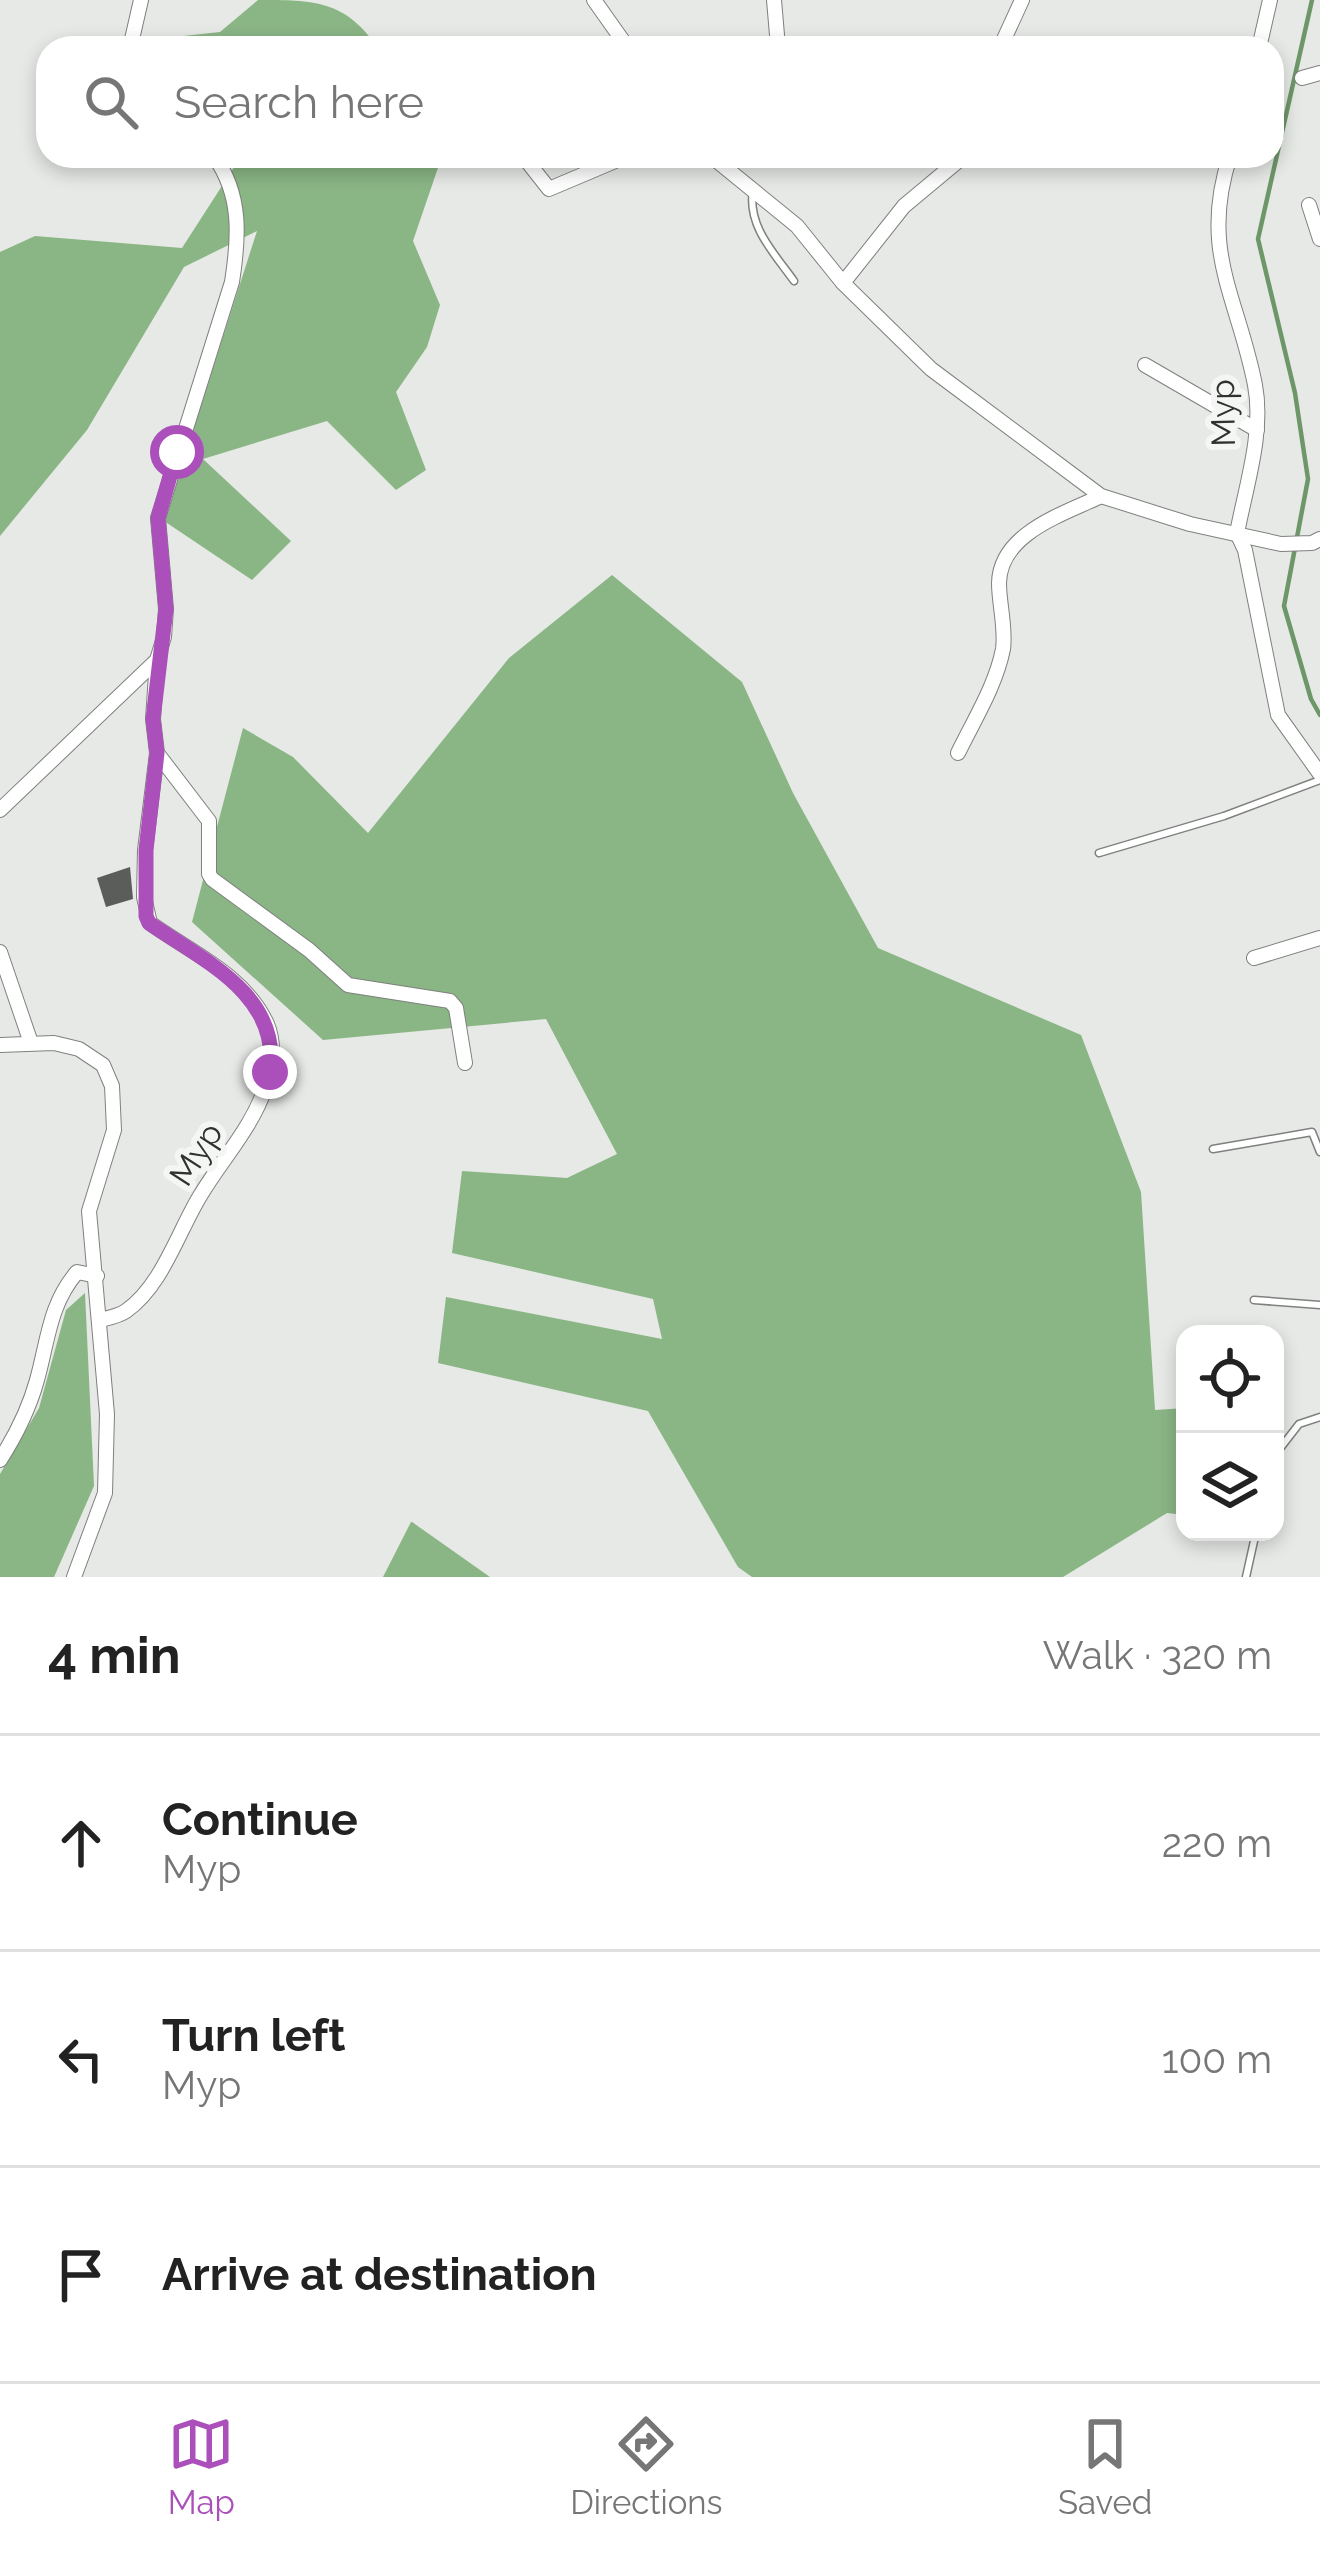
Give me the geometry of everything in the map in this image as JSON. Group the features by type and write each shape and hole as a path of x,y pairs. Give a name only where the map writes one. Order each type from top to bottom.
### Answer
{"street":[{"path":"133,36 141,0"},
{"path":"594,0 620,36"},
{"path":"773,0 777,35"},
{"path":"1006,36 1022,0"},
{"path":"1261,36 1270,0"},
{"path":"1302,78 1320,73"},
{"name":"Мур","path":"100,1320 124,1313 156,1275 265,1090 273,1051 267,1023 228,977 149,923 146,916 146,850 157,753 153,719 166,609 158,518 221,320 237,253 231,184 221,168"},
{"path":"532,168 549,189 599,168"},
{"path":"726,168 796,226 843,283 931,369 1101,496 1190,524 1281,544 1316,541"},
{"path":"843,283 904,206 950,168"},
{"name":"Мур","path":"1226,168 1217,253 1256,388 1256,430 1237,533"},
{"path":"1309,206 1320,239"},
{"path":"1145,365 1256,430"},
{"path":"958,753 990,688 1004,646 1002,563 1015,544 1040,526 1101,496"},
{"path":"1237,533 1245,550 1278,715 1320,777"},
{"path":"0,810 157,659"},
{"path":"157,753 209,820 208,874 212,879 309,950 348,985 450,1001 456,1008 465,1063"},
{"path":"1254,958 1320,938"},
{"path":"0,952 31,1043"},
{"path":"0,1045 54,1043 93,1056 103,1065 112,1086 114,1130 89,1211 107,1414 104,1493 74,1577"},
{"path":"0,1460 36,1384 50,1317 65,1287 77,1272 97,1276"}],"lane":[{"path":"753,190 750,208 761,236 794,281"},
{"path":"1099,853 1224,816 1320,777"},
{"path":"1213,1149 1312,1132 1320,1152"},
{"path":"1254,1300 1320,1305"},
{"path":"1284,1443 1299,1424 1320,1417"},
{"path":"1246,1577 1254,1541"}],"green space":[{"path":"258,0 296,1 340,12 369,36 183,36 220,32"},
{"path":"233,168 438,168 413,241 440,305 427,347 396,392 426,470 396,490 327,421 203,459 291,541 252,580 164,521 257,231 184,267 87,430 0,536 0,252 35,236 182,248"},
{"path":"612,575 742,682 793,793 878,948 1081,1035 1141,1192 1155,1410 1176,1409 1176,1514 1167,1513 1063,1577 752,1577 738,1567 648,1411 438,1363 446,1297 662,1339 653,1299 452,1253 462,1171 567,1178 617,1154 546,1019 323,1040 192,922 243,728 293,757 368,833 509,658"},
{"path":"85,1293 94,1486 54,1577 0,1577 0,1474 39,1408 66,1310"},
{"path":"412,1522 490,1577 383,1577"}],"building":[{"path":"130,867 133,899 106,907 97,878"}],"waterway":[{"path":"1284,124 1312,0"},
{"path":"1274,168 1258,239 1295,393 1308,479 1284,606 1320,715"}],"route":[{"path":"177,452 158,518 166,609 153,719 157,753 146,850 146,916 163,933 208,959 251,1002 267,1023 273,1051 270,1072"}]}
